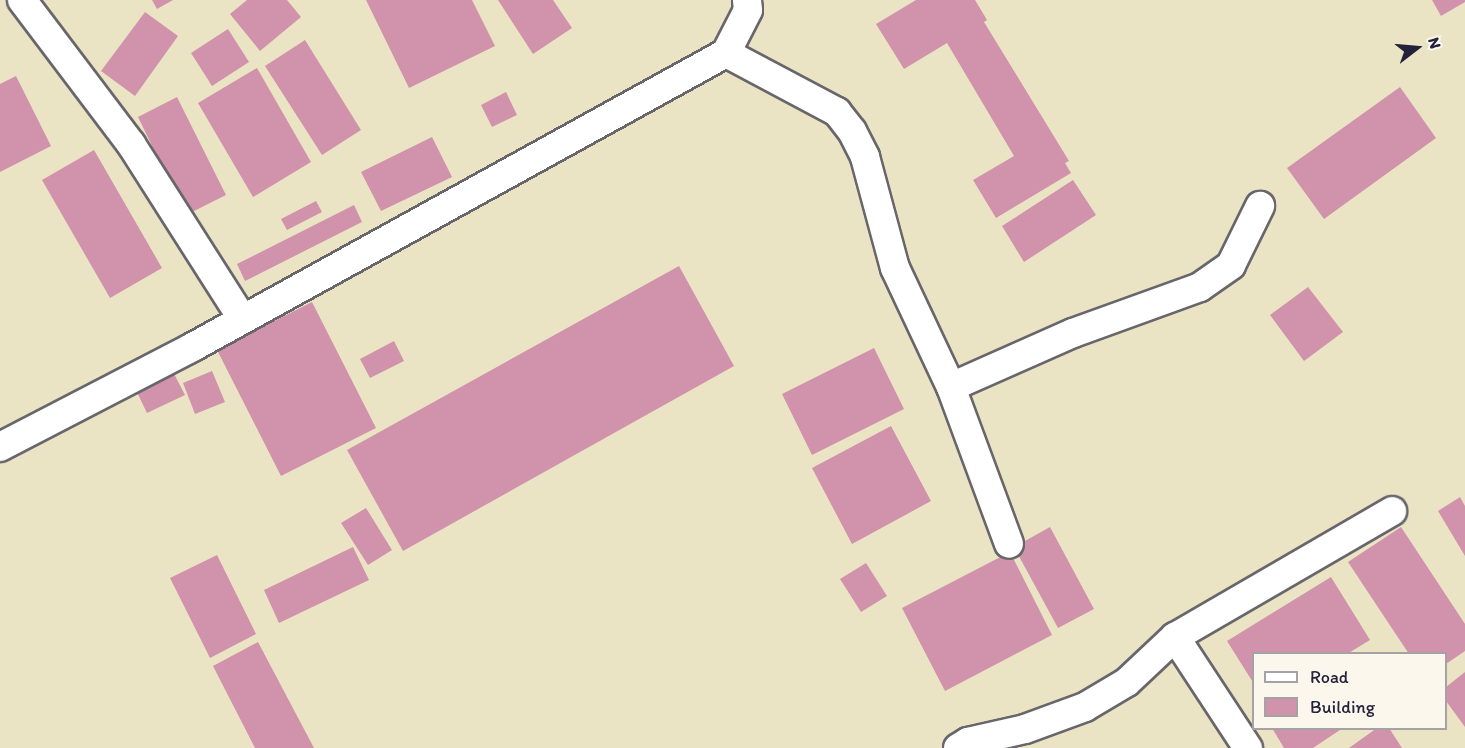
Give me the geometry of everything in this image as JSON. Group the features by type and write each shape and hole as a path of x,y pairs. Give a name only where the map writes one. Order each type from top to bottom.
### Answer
{"street":[{"path":"22,0 131,144 242,318"},
{"path":"0,447 191,348 726,53 748,10 747,0"},
{"path":"726,53 837,112 852,131 865,157 895,268 951,387 1009,544"},
{"path":"951,387 1073,333 1200,287 1231,265 1260,206"},
{"path":"958,748 968,742 1025,729 1085,707 1127,682 1175,637 1392,511"},
{"path":"1175,637 1248,748"}],"building":[{"path":"152,0 173,0 157,9"},
{"path":"247,0 287,0 301,17 260,51 230,14"},
{"path":"366,0 472,0 495,46 409,88"},
{"path":"498,0 553,0 572,28 533,54"},
{"path":"916,0 975,0 987,20 984,22 1069,161 1065,163 1071,173 996,218 973,180 1014,156 947,43 904,69 876,24"},
{"path":"1432,0 1465,0 1465,2 1441,16"},
{"path":"145,12 178,36 135,96 101,71"},
{"path":"228,29 249,62 212,86 191,53"},
{"path":"305,40 361,130 322,155 265,66"},
{"path":"257,68 311,162 253,197 198,103"},
{"path":"16,76 51,146 0,172 0,84"},
{"path":"1400,87 1436,138 1324,219 1287,168"},
{"path":"506,92 517,115 492,127 481,105"},
{"path":"177,97 226,195 186,215 138,117"},
{"path":"432,137 452,177 381,211 361,172"},
{"path":"94,150 162,268 110,298 42,180"},
{"path":"1073,180 1096,215 1024,262 1002,226"},
{"path":"316,201 322,212 287,230 281,219"},
{"path":"354,205 362,222 245,281 237,264"},
{"path":"679,266 734,366 403,551 347,450"},
{"path":"1308,287 1343,332 1304,361 1270,315"},
{"path":"312,302 376,428 281,476 217,350"},
{"path":"394,341 404,361 370,378 360,359"},
{"path":"874,348 904,409 812,455 782,394"},
{"path":"171,368 185,395 147,413 134,386"},
{"path":"212,371 225,402 195,414 183,383"},
{"path":"891,426 931,501 852,544 812,468"},
{"path":"1460,497 1465,506 1465,556 1438,511"},
{"path":"366,508 392,550 368,565 341,523"},
{"path":"1050,527 1094,609 1058,628 1014,547"},
{"path":"1401,527 1465,624 1465,651 1447,663 1447,652 1408,652 1348,562"},
{"path":"353,547 369,580 279,623 264,590"},
{"path":"1010,552 1052,635 945,691 902,608"},
{"path":"217,555 256,634 210,658 170,578"},
{"path":"866,563 887,596 861,612 840,579"},
{"path":"1331,577 1370,640 1350,652 1252,652 1252,681 1227,641"},
{"path":"258,642 314,748 255,748 213,666"},
{"path":"1465,672 1465,727 1447,702 1447,686"},
{"path":"1273,730 1340,730 1313,748 1284,748"},
{"path":"1374,730 1390,730 1402,748 1349,748"}]}
